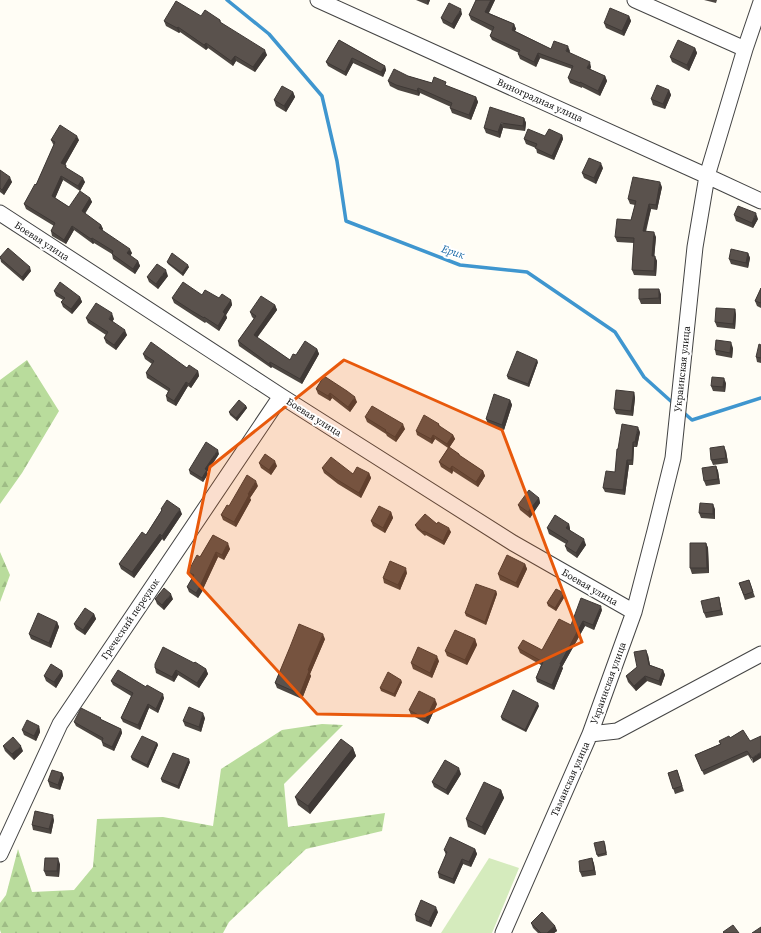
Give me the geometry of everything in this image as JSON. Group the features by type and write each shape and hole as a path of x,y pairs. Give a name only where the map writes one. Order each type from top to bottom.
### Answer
{"street":[{"name":"Виноградная улица","path":"318,0 761,201"},
{"path":"634,0 745,49"},
{"name":"Украинская улица","path":"590,734 634,612 673,458 695,247 707,176 745,49 761,2"},
{"name":"Боевая улица","path":"0,213 281,396 513,543 634,612"},
{"name":"Греческий переулок","path":"0,854 60,724 281,396"},
{"name":"Таманская улица","path":"503,933 590,734 617,731 761,654"}],"highlighted area":[{"path":"344,360 502,430 582,642 424,716 317,714 188,573 210,467"}],"green space":[{"path":"27,360 59,411 22,473 0,504 0,380"},
{"path":"0,552 10,575 0,602"},
{"path":"322,724 343,725 284,784 288,827 385,813 382,831 306,849 229,922 223,933 1,933 0,903 6,895 18,849 32,892 74,890 93,867 97,819 163,817 213,826 221,769 282,730"},
{"path":"489,858 519,868 492,933 441,933"}],"building":[{"path":"476,0 491,0 485,12 514,24 512,30 551,49 554,41 568,46 566,51 590,62 587,68 605,76 598,91 568,78 573,66 538,53 534,62 518,54 520,50 490,36 494,27 469,15"},
{"path":"176,1 201,16 205,10 220,20 220,22 265,50 253,67 235,56 231,61 206,43 204,45 178,27 177,28 164,21"},
{"path":"449,3 461,9 452,24 441,18"},
{"path":"610,8 629,16 622,31 604,23"},
{"path":"339,40 385,66 381,72 352,58 345,72 326,62"},
{"path":"678,40 695,48 687,65 670,57"},
{"path":"394,69 408,76 432,83 434,77 446,82 445,85 476,97 469,115 450,108 452,103 418,88 417,91 388,81"},
{"path":"657,85 669,90 663,104 651,99"},
{"path":"282,86 293,92 284,106 274,100"},
{"path":"490,107 524,118 523,126 501,123 498,132 484,128"},
{"path":"60,125 77,136 61,163 83,178 78,186 61,176 52,196 69,207 80,191 90,198 82,211 101,225 99,228 130,249 127,253 138,261 133,269 112,254 113,251 92,238 91,239 72,226 64,240 51,231 55,223 24,204 35,184 36,185 55,142 51,140"},
{"path":"528,129 545,136 549,129 562,135 552,156 535,148 537,144 524,139"},
{"path":"589,158 601,163 594,178 582,173"},
{"path":"0,170 10,177 2,190 0,188"},
{"path":"633,177 660,182 656,205 649,204 643,231 654,232 652,256 655,256 654,271 632,270 634,238 615,237 617,219 631,220 636,201 628,199"},
{"path":"738,206 756,213 752,223 734,215"},
{"path":"8,248 30,267 22,277 0,258"},
{"path":"731,249 748,253 746,263 729,259"},
{"path":"172,253 188,265 182,273 167,262"},
{"path":"157,264 166,270 156,284 147,277"},
{"path":"60,282 80,297 71,309 61,302 65,298 54,291"},
{"path":"183,282 202,295 205,290 219,298 222,294 231,300 223,312 225,314 218,326 172,298"},
{"path":"761,288 761,303 755,301"},
{"path":"639,289 659,289 659,298 639,299"},
{"path":"261,296 275,305 254,335 290,360 293,354 296,355 305,341 317,349 300,379 270,362 269,364 238,341 256,316 250,312"},
{"path":"96,303 112,313 109,319 125,330 114,345 104,338 108,332 86,318"},
{"path":"716,308 735,309 733,324 715,322"},
{"path":"716,340 731,342 730,353 715,350"},
{"path":"151,342 187,368 189,365 198,371 189,384 186,382 174,401 166,396 170,389 146,373 154,361 143,354"},
{"path":"759,344 761,345 761,358 756,357"},
{"path":"517,351 537,360 528,384 507,376"},
{"path":"324,376 355,397 348,407 330,393 328,396 316,389"},
{"path":"712,377 724,378 723,387 711,386"},
{"path":"616,390 634,392 631,411 614,409"},
{"path":"494,394 510,400 502,425 486,419"},
{"path":"239,400 246,406 236,418 229,412"},
{"path":"372,406 403,424 395,437 365,417"},
{"path":"424,415 453,435 447,444 433,435 431,439 416,431"},
{"path":"622,424 638,427 635,442 633,442 632,460 627,460 623,490 603,488 606,471 615,472 617,449"},
{"path":"206,442 218,450 205,469 207,470 202,478 189,470"},
{"path":"724,446 726,458 711,460 710,448"},
{"path":"449,447 483,471 476,482 452,466 450,469 439,462"},
{"path":"265,454 275,461 269,470 259,463"},
{"path":"331,457 353,474 357,467 369,473 359,493 336,479 322,468"},
{"path":"716,466 718,479 704,481 702,468"},
{"path":"247,475 256,481 234,522 221,515 227,505 229,506"},
{"path":"529,490 539,498 528,512 518,505"},
{"path":"167,500 180,509 162,536 160,534 132,572 119,564 142,532 146,535"},
{"path":"700,503 713,504 713,514 699,513"},
{"path":"379,506 391,512 383,528 371,521"},
{"path":"425,514 437,524 438,522 449,528 443,541 424,531 423,532 415,525"},
{"path":"555,515 569,524 566,528 584,539 576,553 565,546 568,541 547,528"},
{"path":"213,535 228,543 222,555 216,552 196,593 187,587 194,575 188,572 197,555 200,557"},
{"path":"690,543 706,543 707,568 690,568"},
{"path":"507,555 525,564 516,583 498,574"},
{"path":"390,561 406,568 398,585 383,578"},
{"path":"749,580 753,592 744,595 739,583"},
{"path":"476,584 496,591 485,622 465,613"},
{"path":"164,588 171,594 162,605 155,599"},
{"path":"556,589 564,593 555,608 547,603"},
{"path":"719,597 721,610 704,613 701,601"},
{"path":"581,598 601,606 593,625 583,621 560,664 552,685 536,678 543,662 518,648 523,640 542,650 559,619 571,625"},
{"path":"85,608 94,614 83,630 74,624"},
{"path":"38,613 57,622 49,643 29,634"},
{"path":"299,624 323,634 300,694 275,683"},
{"path":"455,630 475,639 465,660 445,651"},
{"path":"163,647 194,663 195,662 206,669 197,683 176,670 172,677 155,668 155,664"},
{"path":"418,647 437,656 430,673 411,663"},
{"path":"646,650 649,665 663,670 659,681 645,676 634,686 626,676 637,667 634,652"},
{"path":"51,664 62,671 54,682 44,676"},
{"path":"118,670 146,687 147,685 163,694 156,709 148,704 138,725 121,718 133,693 111,681"},
{"path":"388,672 401,680 394,694 380,688"},
{"path":"513,690 538,703 525,730 501,717"},
{"path":"419,691 435,699 426,719 409,710"},
{"path":"189,707 203,713 199,727 183,721"},
{"path":"81,708 121,729 112,747 102,742 103,738 74,722"},
{"path":"27,720 39,726 34,736 22,730"},
{"path":"743,730 750,741 761,736 761,752 752,758 747,751 702,771 695,755 721,744 719,741 729,736 730,738"},
{"path":"142,736 157,743 147,765 131,757"},
{"path":"13,737 21,746 12,754 3,746"},
{"path":"341,739 353,748 308,806 295,797"},
{"path":"173,753 189,759 178,786 161,779"},
{"path":"445,760 459,768 446,790 432,782"},
{"path":"52,770 62,773 58,785 48,781"},
{"path":"677,770 682,786 673,789 668,773"},
{"path":"484,782 501,790 482,827 466,819"},
{"path":"35,811 53,815 49,829 32,825"},
{"path":"450,837 475,849 469,862 462,859 453,879 438,873 447,852 444,850"},
{"path":"604,841 606,853 597,855 594,843"},
{"path":"45,858 58,858 57,871 44,871"},
{"path":"592,858 594,870 580,872 579,861"},
{"path":"421,900 436,907 429,922 415,915"},
{"path":"542,912 555,926 547,933 541,933 531,923"},
{"path":"733,925 739,933 723,932"},
{"path":"761,927 761,933 752,933"}],"waterway":[{"name":"Ерик","path":"227,0 269,34 322,96 337,161 346,221 460,265 527,272 615,332 644,377 674,404"},
{"name":"Ерик","path":"683,412 692,420 761,398"}]}
